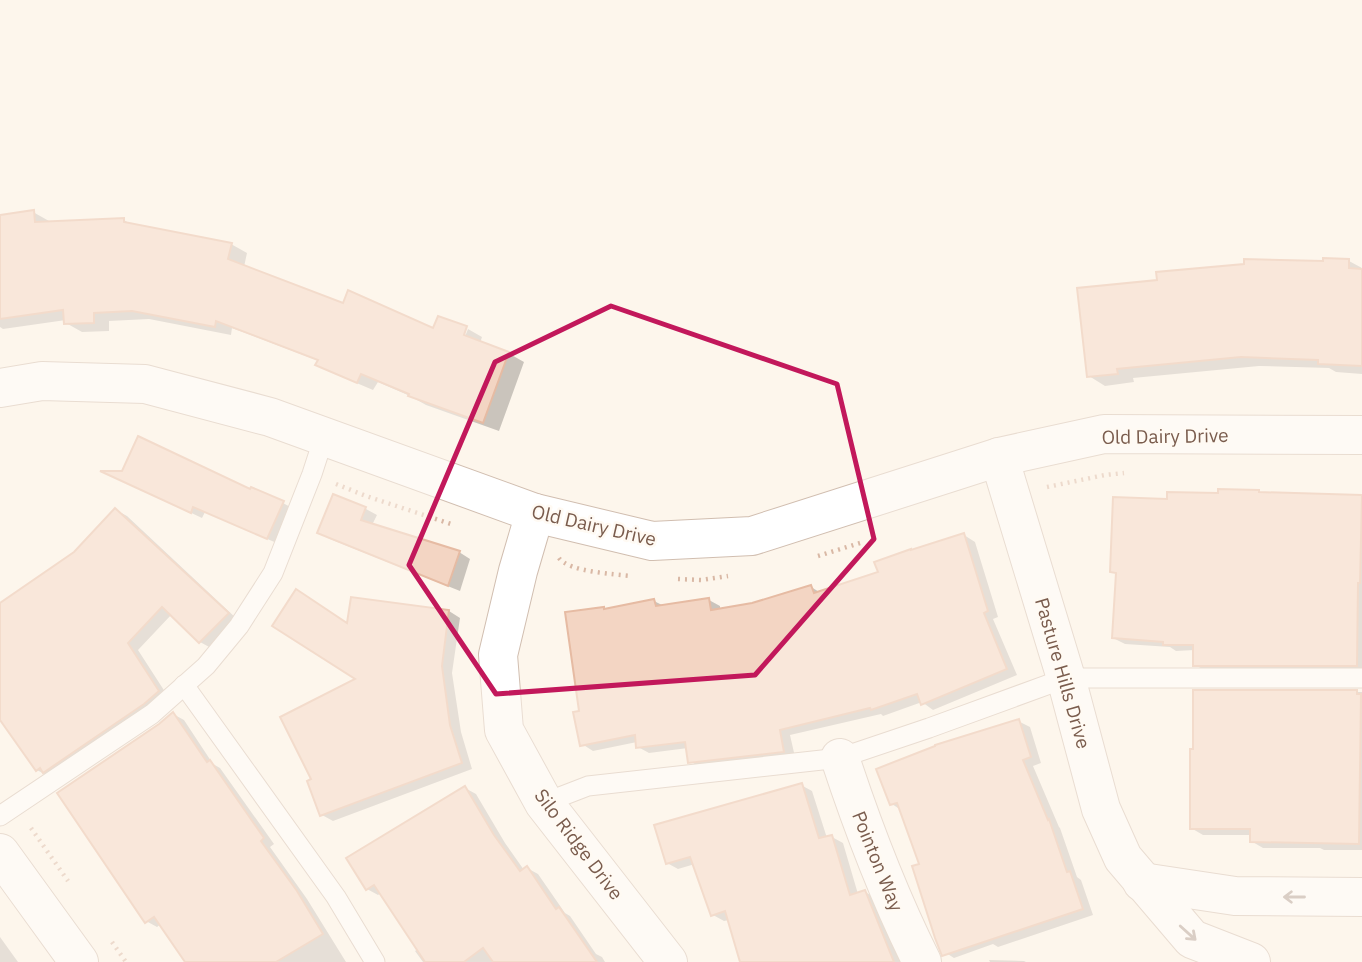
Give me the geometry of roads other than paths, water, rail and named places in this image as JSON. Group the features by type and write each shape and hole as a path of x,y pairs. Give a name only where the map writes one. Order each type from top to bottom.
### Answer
{"street":[{"name":"Old Dairy Drive","path":"0,388 43,381 145,384 270,417 535,513 652,541 752,536 999,457 1104,435 1362,435"},
{"name":"Pasture Hills Drive","path":"999,457 1066,678 1101,809 1123,858 1192,939 1251,962"},
{"name":"Silo Ridge Drive","path":"535,513 498,656 504,730 544,803 668,962"},
{"name":"Pointon Way","path":"840,758 863,827 922,962"},
{"path":"0,853 79,962"},
{"path":"1142,882 1235,897 1362,897"}],"lane":[{"path":"8,811 152,713 206,666 239,626 273,573 324,437"},
{"path":"544,803 588,786 840,758 1066,678 1362,678"},
{"path":"184,685 336,897 375,962"}]}
